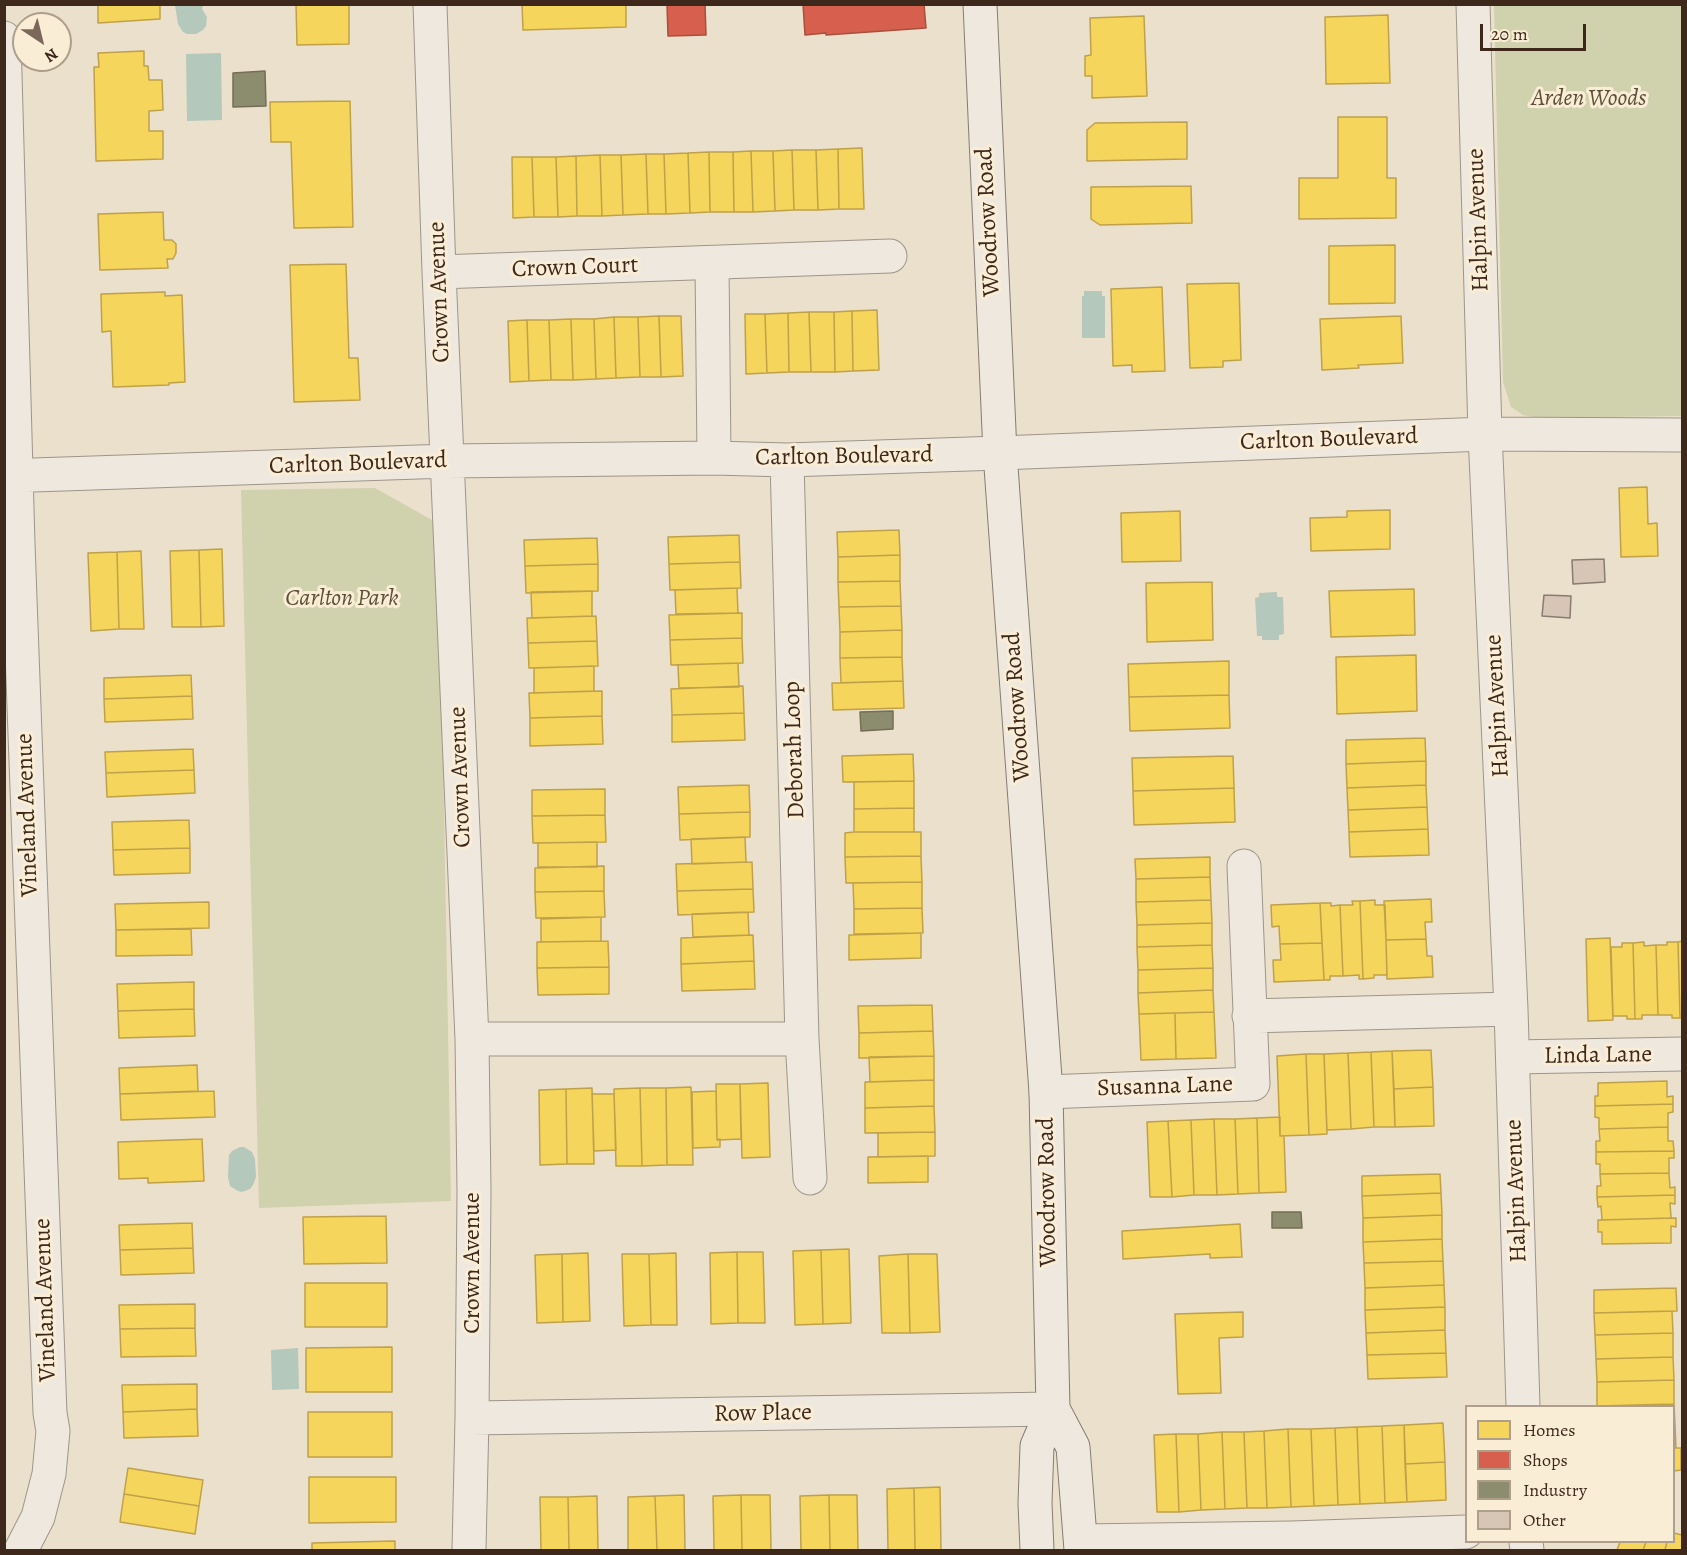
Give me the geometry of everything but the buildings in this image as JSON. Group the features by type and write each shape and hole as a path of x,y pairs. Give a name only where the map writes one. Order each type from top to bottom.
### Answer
{"street":[{"name":"Crown Avenue","path":"430,4 439,272 472,1039 474,1191 469,1551"},
{"name":"Woodrow Road","path":"980,4 1000,453 1046,1092 1053,1409 1037,1446 1035,1503 1037,1551"},
{"name":"Halpin Avenue","path":"1473,4 1485,434 1513,1057 1523,1405"},
{"name":"Vineland Avenue","path":"4,38 10,476 52,1431 49,1474 38,1516 21,1551"},
{"name":"Crown Court","path":"439,272 890,256"},
{"path":"712,263 714,458"},
{"name":"Carlton Boulevard","path":"10,476 448,461 714,458 787,460 1485,434 1683,435"},
{"name":"Deborah Loop","path":"787,460 802,1039 810,1178"},
{"name":"Susanna Lane","path":"1046,1092 1253,1084 1244,866"},
{"path":"1249,1016 1511,1009"},
{"path":"472,1039 802,1039"},
{"name":"Linda Lane","path":"1513,1057 1683,1054"},
{"name":"Woodrow Road","path":"1053,1409 1073,1447 1082,1546"},
{"name":"Row Place","path":"472,1418 1053,1409"},
{"path":"1082,1546 1292,1544 1465,1532"}],"green space":[{"name":"Arden Woods","path":"1494,5 1682,5 1682,416 1539,418 1523,415 1511,407 1503,382"},
{"name":"Carlton Park","path":"375,488 439,524 451,1201 259,1208 241,490"}],"shaded area":[{"path":"175,5 203,5 202,9 207,17 203,30 196,34 183,32 178,24"},
{"path":"221,53 222,120 187,121 186,54"},
{"path":"1084,291 1102,291 1102,296 1105,296 1105,338 1082,338"},
{"path":"1277,592 1277,597 1283,597 1284,634 1279,635 1279,640 1262,640 1262,636 1257,636 1255,598 1259,597 1259,593"},
{"path":"240,1147 252,1152 255,1159 256,1177 250,1189 242,1192 230,1186 228,1177 229,1155"},
{"path":"298,1348 299,1389 272,1390 271,1350"}]}
